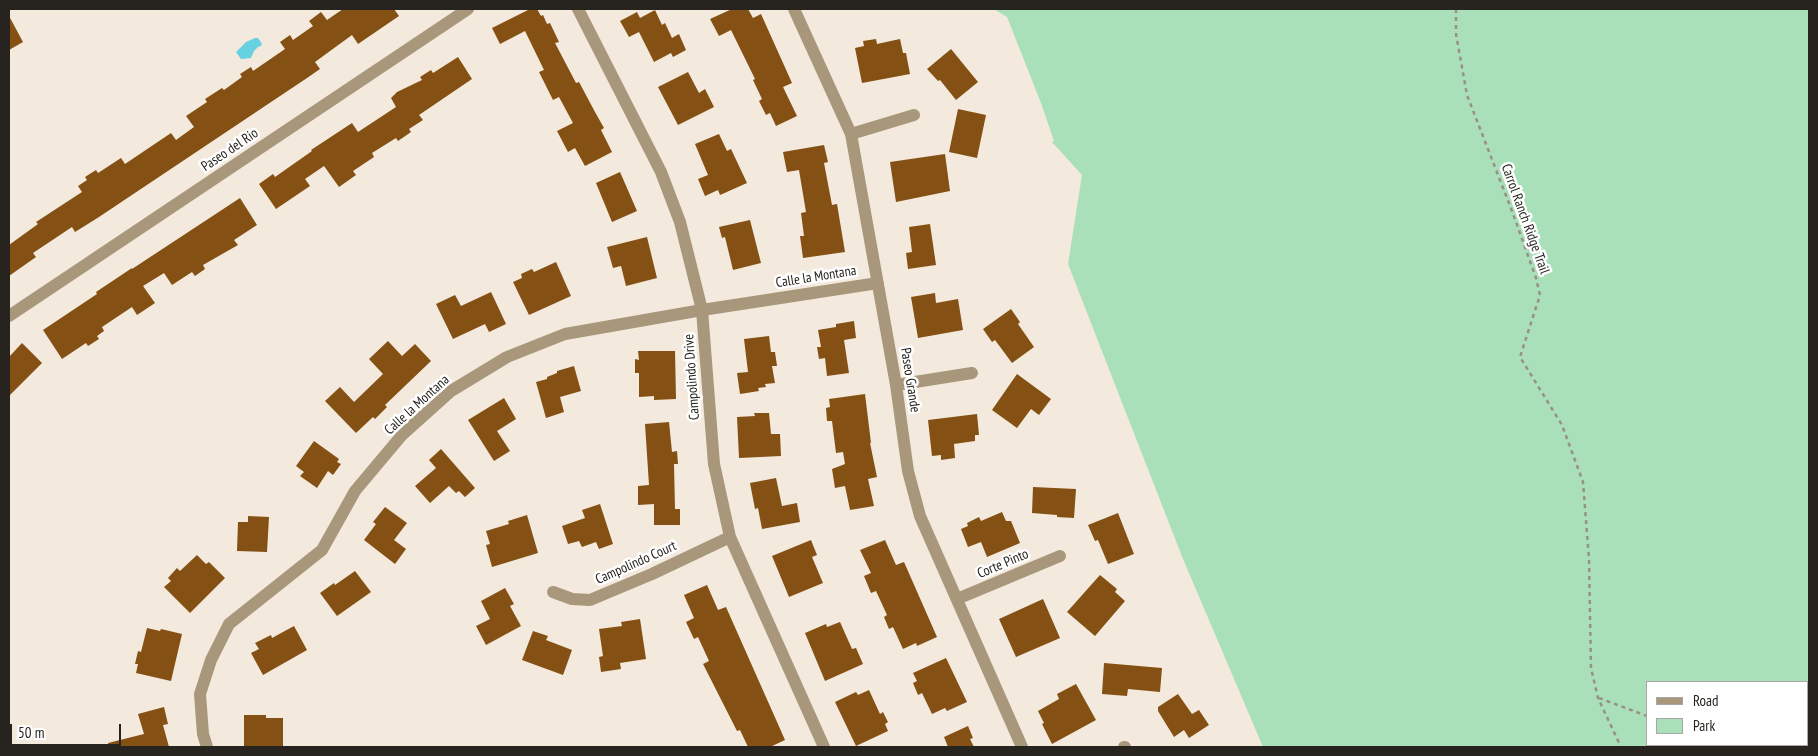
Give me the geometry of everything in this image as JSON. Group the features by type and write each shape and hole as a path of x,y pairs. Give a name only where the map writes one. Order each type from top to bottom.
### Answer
{"street":[{"name":"Paseo del Rio","path":"9,316 468,9"},
{"name":"Campolindo Drive","path":"578,9 661,172 680,222 702,310 714,464 730,537 824,747"},
{"name":"Paseo Grande","path":"794,9 851,134 896,385 908,471 920,516 1022,747"},
{"path":"851,134 914,115"},
{"name":"Calle la Montana","path":"207,747 203,734 200,694 210,660 230,624 322,550 355,491 402,435 451,392 507,358 565,334 702,310 878,283"},
{"path":"896,385 972,373"},
{"name":"Campolindo Court","path":"553,592 572,599 590,600 652,574 730,537"},
{"name":"Corte Pinto","path":"957,600 1060,556"}],"path":[{"name":"Carrol Ranch Ridge Trail","path":"1456,9 1456,34 1467,95 1512,211 1536,278 1540,295 1520,357 1562,425 1583,482 1589,559 1591,668 1598,698 1621,747"},
{"path":"1598,698 1646,716"}],"green space":[{"path":"994,9 1809,9 1809,747 1263,747 1183,559 1068,264 1082,175 1052,142 1054,141 1007,17"}],"water":[{"path":"258,38 262,44 260,47 254,51 251,58 241,59 236,52 246,42"}],"building":[{"path":"343,9 394,9 399,16 358,44 352,35 315,62 320,69 99,217 75,232 72,227 33,253 36,257 9,276 9,245 38,224 36,222 82,192 78,186 87,180 85,177 96,170 98,173 121,158 125,164 171,133 176,140 194,127 186,116 207,102 205,99 222,88 224,90 242,77 240,74 251,67 253,71 285,49 280,42 290,35 293,40 313,26 309,21 321,12 327,20"},
{"path":"530,9 537,9 541,16 543,15 547,24 550,23 559,42 555,43 576,83 579,82 604,128 601,130 612,152 585,166 575,148 568,152 557,131 573,123 559,97 553,100 539,72 544,70 525,31 500,44 492,28"},
{"path":"732,9 748,9 753,18 761,14 792,83 783,87 797,116 776,126 770,113 766,115 759,101 762,99 753,80 755,79 731,30 719,36 710,19"},
{"path":"655,10 662,25 665,23 672,38 679,34 686,50 673,57 671,53 654,62 639,32 629,37 620,21 637,12 640,18"},
{"path":"9,16 23,42 9,50"},
{"path":"876,39 877,44 900,39 903,53 906,53 910,74 862,83 855,48 864,46 863,41"},
{"path":"951,49 978,82 956,100 940,80 938,81 927,69"},
{"path":"458,57 472,79 419,115 423,120 409,129 411,132 398,141 396,138 372,153 374,157 353,171 356,175 339,187 324,166 305,179 310,186 276,209 259,184 273,174 275,177 352,123 358,132 396,107 391,98 397,92 422,80 420,77 431,70 433,73"},
{"path":"688,72 699,93 705,89 714,107 678,125 658,87"},
{"path":"958,109 986,115 977,158 949,152"},
{"path":"719,134 727,151 731,149 747,183 720,195 718,190 705,196 698,179 708,175 695,144"},
{"path":"824,145 828,162 824,163 832,205 837,204 845,252 803,258 800,236 804,236 801,213 806,212 799,170 787,172 783,152"},
{"path":"945,154 950,191 896,202 890,162"},
{"path":"620,172 637,211 612,222 596,183"},
{"path":"240,198 257,225 234,240 238,245 203,265 205,269 195,276 192,272 172,285 164,273 143,286 155,303 137,315 132,307 102,327 104,331 97,336 99,339 88,346 86,343 62,359 43,330 97,294 96,292"},
{"path":"750,220 761,263 733,270 725,237 722,238 719,227"},
{"path":"930,224 936,265 908,269 906,253 912,252 909,227"},
{"path":"647,237 657,278 626,286 621,266 613,268 607,247"},
{"path":"556,262 571,296 529,315 513,282 522,278 521,274 532,269 534,272"},
{"path":"491,292 506,324 489,332 485,324 453,339 436,304 455,295 461,306"},
{"path":"935,293 936,303 958,299 963,330 918,338 911,297"},
{"path":"1011,309 1020,322 1018,324 1034,347 1012,363 995,340 992,342 983,329"},
{"path":"854,321 856,338 844,340 849,373 827,376 825,358 819,359 817,347 821,347 818,330"},
{"path":"769,336 771,352 775,352 777,366 772,366 775,383 765,384 766,387 758,388 759,391 740,394 737,373 748,372 744,339"},
{"path":"388,341 402,356 415,344 431,361 385,405 387,407 375,419 373,417 356,433 325,401 340,387 354,402 383,374 369,359"},
{"path":"22,343 42,363 9,396 9,357"},
{"path":"638,351 675,351 676,399 654,400 654,396 639,397 639,373 635,373 635,359 639,360"},
{"path":"574,366 581,391 560,397 564,412 546,418 536,382 547,379 547,377 557,373 557,371"},
{"path":"1017,374 1051,399 1039,415 1031,409 1017,428 992,410"},
{"path":"865,394 870,443 877,477 868,479 874,506 850,510 845,486 835,488 832,469 845,464 843,452 836,453 832,421 827,421 826,408 830,407 829,399"},
{"path":"504,398 516,419 497,431 510,451 494,461 468,420"},
{"path":"754,413 769,413 771,434 780,434 781,456 739,458 737,417 755,416"},
{"path":"977,414 979,435 975,435 975,441 954,444 955,458 941,460 941,455 932,456 928,420"},
{"path":"669,422 672,452 677,451 678,464 674,464 675,509 680,509 680,525 654,525 654,504 638,505 638,486 649,485 645,424"},
{"path":"314,441 339,459 337,462 341,464 333,475 328,471 317,488 300,476 304,472 296,466"},
{"path":"441,449 475,488 465,497 459,491 456,493 449,486 430,503 415,486 436,468 429,460"},
{"path":"776,478 782,506 797,503 800,522 762,529 758,508 755,509 750,483"},
{"path":"1033,487 1076,489 1074,518 1032,513"},
{"path":"600,504 613,544 599,549 596,542 582,547 579,541 568,544 562,526 585,518 582,510"},
{"path":"385,507 407,523 394,540 406,549 395,564 364,540 376,524 373,522"},
{"path":"1002,512 1006,521 1011,521 1020,543 987,557 981,542 968,547 961,529 968,526 967,523 979,517 981,521"},
{"path":"1118,513 1134,554 1108,564 1098,540 1095,541 1088,525"},
{"path":"527,515 538,553 492,567 486,545 490,544 486,531 509,524 508,521"},
{"path":"248,516 269,517 267,552 237,551 238,522 248,522"},
{"path":"811,540 817,555 812,557 823,583 789,597 772,556"},
{"path":"885,540 896,565 904,562 937,637 917,646 916,643 903,649 893,627 889,629 884,617 887,615 876,591 871,593 864,576 871,573 860,550"},
{"path":"197,555 206,564 209,562 225,578 190,613 164,587 171,581 168,578 177,568 180,571"},
{"path":"355,571 371,592 337,616 320,593"},
{"path":"1100,575 1117,589 1115,592 1125,601 1095,636 1067,612"},
{"path":"707,585 718,610 726,607 785,740 770,747 748,747 740,730 737,731 703,664 709,661 698,637 694,639 686,622 694,618 684,595"},
{"path":"505,588 514,604 510,606 521,626 486,645 476,626 490,619 481,601"},
{"path":"1043,599 1060,638 1016,657 999,619"},
{"path":"640,619 646,659 620,663 621,669 601,672 599,657 603,656 599,629 622,626 621,622"},
{"path":"840,622 852,649 856,648 863,664 825,681 805,633 826,624 827,627"},
{"path":"294,626 307,650 263,675 251,653 259,649 255,643 271,635 272,638"},
{"path":"147,628 182,634 171,681 136,673 138,664 135,664 138,651 141,652"},
{"path":"533,631 548,636 546,640 572,650 563,675 522,660"},
{"path":"946,658 967,702 947,711 945,708 932,714 922,693 918,695 913,683 917,681 913,673"},
{"path":"1104,663 1162,668 1160,692 1128,689 1127,696 1102,694"},
{"path":"1076,684 1096,720 1052,744 1038,711 1059,699 1057,694"},
{"path":"869,690 880,714 883,712 888,722 885,724 888,731 856,746 835,702 856,692 858,695"},
{"path":"1178,694 1192,714 1199,710 1209,725 1189,738 1184,730 1174,737 1158,711 1158,707"},
{"path":"164,707 168,724 163,725 169,747 109,747 108,743 144,734 138,714"},
{"path":"244,715 266,715 266,718 283,718 283,747 244,747"},
{"path":"968,726 973,738 970,739 974,747 948,747 944,737"}]}
